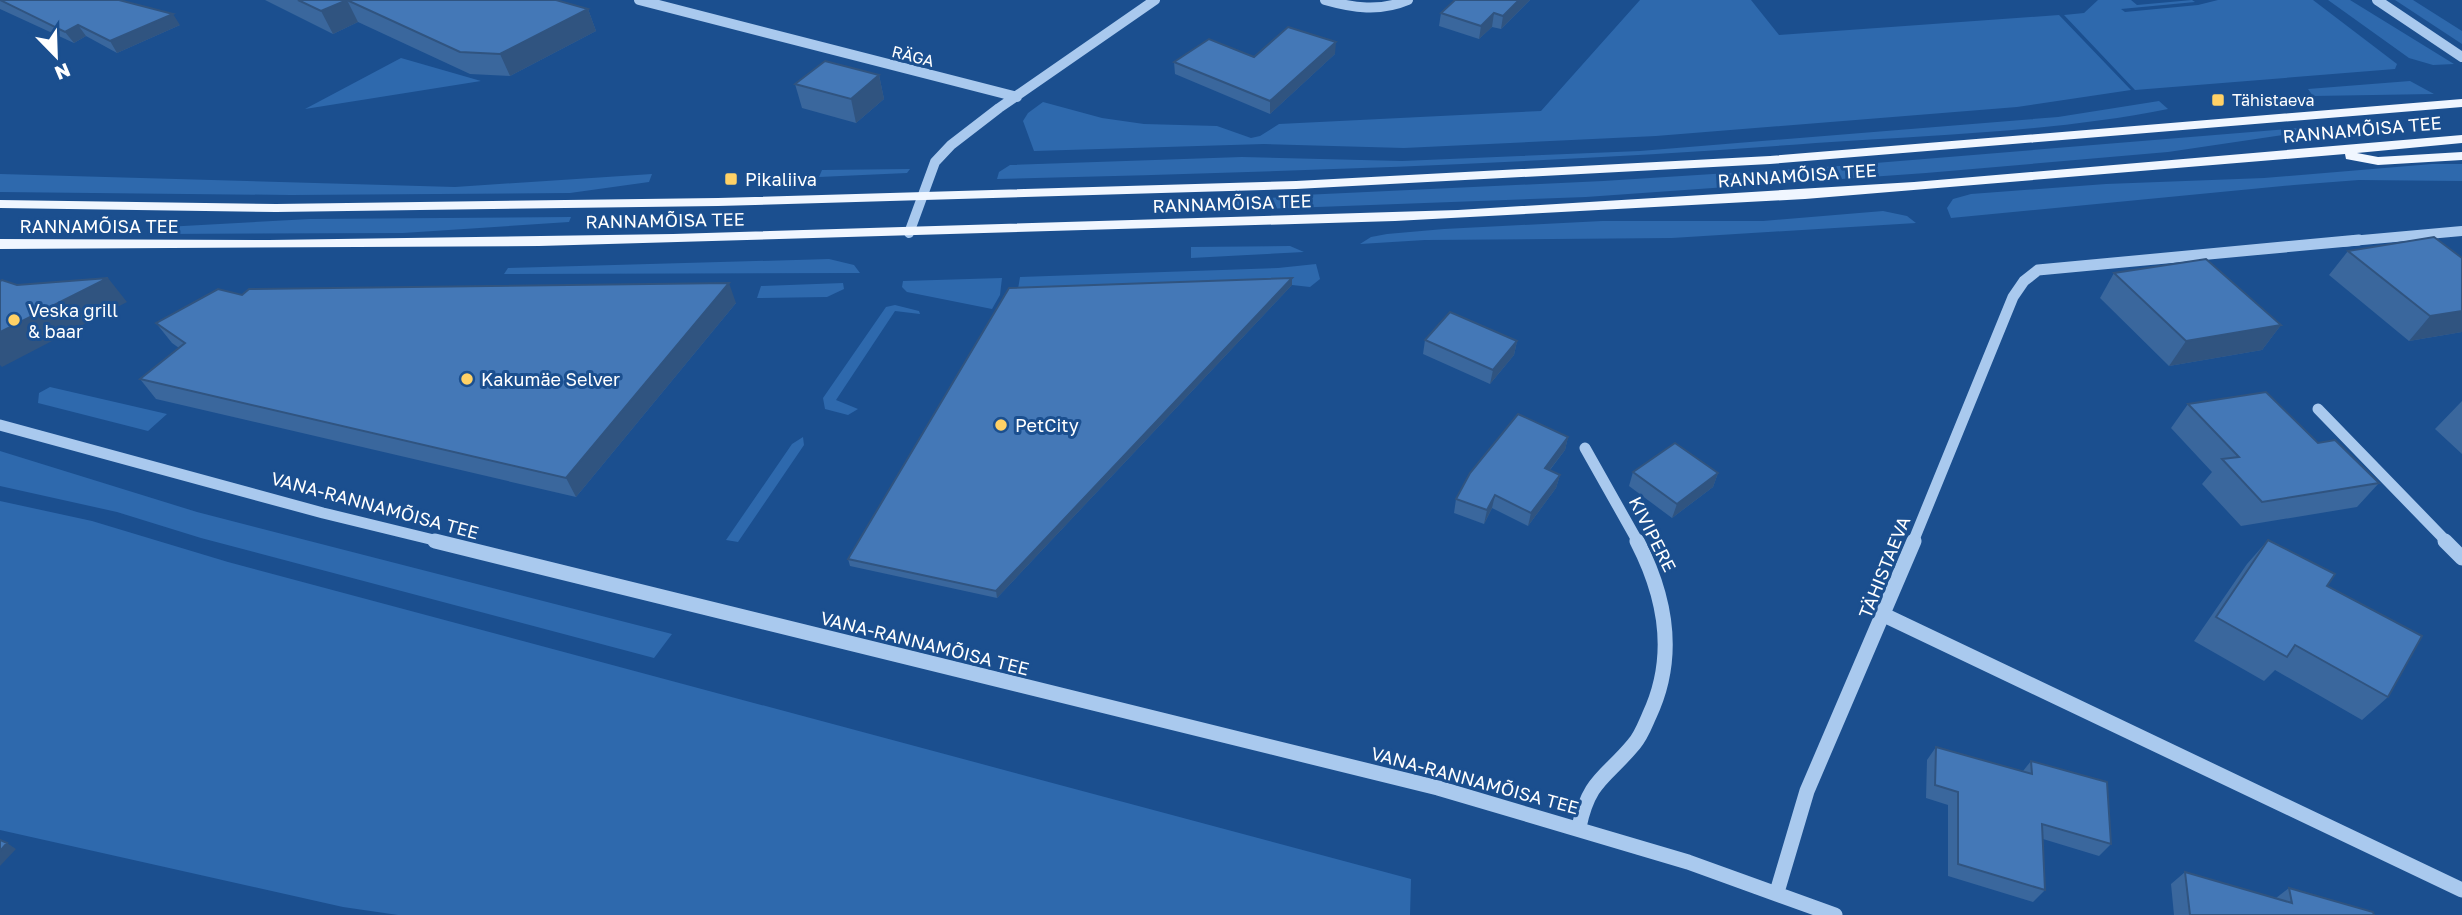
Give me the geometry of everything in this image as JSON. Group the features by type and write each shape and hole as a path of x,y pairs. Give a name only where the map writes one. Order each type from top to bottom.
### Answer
{"main road":[{"name":"RANNAMÕISA TEE","path":"0,204 303,207 718,202 1296,185 1756,161 2462,103"},
{"name":"RANNAMÕISA TEE","path":"0,244 254,246 624,241 1586,208 1906,187 2462,139"},
{"path":"2331,152 2378,161 2462,156"}],"street":[{"name":"RÄGA","path":"639,0 1017,97"},
{"path":"909,233 935,162 951,145 1155,0"},
{"path":"1325,0 1345,6 1372,9 1408,0"},
{"path":"2377,0 2462,57"},
{"name":"TÄHISTAEVA","path":"1777,892 1807,791 1884,615 2013,297 2024,281 2038,270 2462,231"},
{"path":"2318,409 2462,558"},
{"name":"VANA-RANNAMÕISA TEE","path":"0,425 323,513 1438,788 1579,827 1777,892 1835,915"},
{"name":"KIVIPERE","path":"1579,827 1587,796 1638,739 1651,714 1662,690 1668,643 1660,592 1645,556 1585,448"},
{"path":"1884,615 2462,890"}],"shaded area":[{"path":"1640,0 1751,0 1779,35 2059,15 2131,90 2017,107 1656,136 1404,148 1264,144 1034,151 1023,121 1028,113 1043,102 1102,118 1144,124 1217,126 1251,138 1260,136 1279,124 1541,111"},
{"path":"2098,0 2131,0 2137,5 2192,0 2195,2 2121,9 2125,12 2198,5 2218,0 2313,0 2397,64 2395,69 2135,90 2064,15 2084,13"},
{"path":"2328,0 2350,0 2454,64 2433,65 2409,58"},
{"path":"2395,0 2413,0 2462,31 2462,44"},
{"path":"401,58 481,81 305,109"},
{"path":"2410,81 2434,94 2313,96 2308,89"},
{"path":"2159,101 2168,109 2081,123 1949,135 1510,162 997,179 999,172 1010,165 1242,157 1402,161 1640,151 2058,117"},
{"path":"2299,128 2304,132 2168,152 1926,173 1586,197 1158,213 1158,208 1303,195 1603,181 1839,166"},
{"path":"2432,164 2462,164 2462,181 2359,180 1951,218 1947,208 1953,199 1971,194 2106,184 2264,178"},
{"path":"910,169 907,173 819,177 822,170"},
{"path":"0,174 455,187 652,174 649,182 570,193 291,195 0,192"},
{"path":"1883,211 1907,216 1916,223 1672,238 1425,240 1360,244 1371,237 1387,234 1444,229 1602,221 1763,221"},
{"path":"571,217 569,222 403,233 159,234 165,227 310,219"},
{"path":"1290,246 1304,252 1191,258 1191,247"},
{"path":"829,259 854,265 860,273 504,274 508,268"},
{"path":"1316,264 1320,279 1310,287 1292,285 1017,295 1020,277 1278,268"},
{"path":"1002,278 1000,295 992,309 907,292 902,287 903,281"},
{"path":"843,283 844,289 827,297 757,298 761,286"},
{"path":"895,305 919,311 920,314 895,311 836,400 858,409 848,415 825,409 823,398 886,307"},
{"path":"50,387 167,414 148,431 38,403 39,393"},
{"path":"803,437 804,445 738,542 726,540 792,444"},
{"path":"0,451 197,512 672,634 654,658 201,538 117,512 0,486"},
{"path":"0,501 92,521 228,562 1411,879 1410,915 398,915 343,907 0,830"}],"building":[{"path":"0,0 119,0 173,14 110,41 78,25 65,32"},
{"path":"298,0 347,0 321,11"},
{"path":"347,0 556,0 588,9 500,54 460,52"},
{"path":"1455,0 1519,0 1503,16 1494,13 1481,26 1441,13"},
{"path":"1288,27 1336,42 1270,101 1174,62 1209,39 1254,57"},
{"path":"825,61 879,75 851,99 795,84"},
{"path":"2434,237 2462,258 2462,311 2430,316 2348,251"},
{"path":"2206,259 2281,325 2186,341 2114,273"},
{"path":"108,278 0,332 2,280 17,285"},
{"path":"1292,278 996,591 848,559 1009,288"},
{"path":"729,283 566,478 140,379 185,343 156,323 218,289 242,295 249,289"},
{"path":"1450,312 1517,341 1493,370 1425,340"},
{"path":"2266,392 2318,443 2335,440 2379,483 2262,502 2222,459 2239,457 2188,404"},
{"path":"1518,414 1568,437 1545,468 1560,475 1531,513 1495,495 1487,510 1456,499 1470,473"},
{"path":"1675,443 1718,473 1677,504 1633,472"},
{"path":"2268,540 2335,574 2327,586 2422,636 2388,697 2295,645 2287,657 2216,617"},
{"path":"1936,747 2032,774 2031,761 2107,782 2111,844 2042,824 2045,890 1958,864 1958,792 1935,785"},
{"path":"0,840 7,843 0,851"},
{"path":"2185,872 2292,903 2289,888 2373,912 2374,915 2190,915"}],"place":[{"name":"Tähistaeva","path":"2218,100"},
{"name":"Pikaliiva","path":"731,179"},
{"name":"Veska grill & baar","path":"14,320"},
{"name":"Kakumäe Selver","path":"467,379"},
{"name":"PetCity","path":"1001,425"}]}
